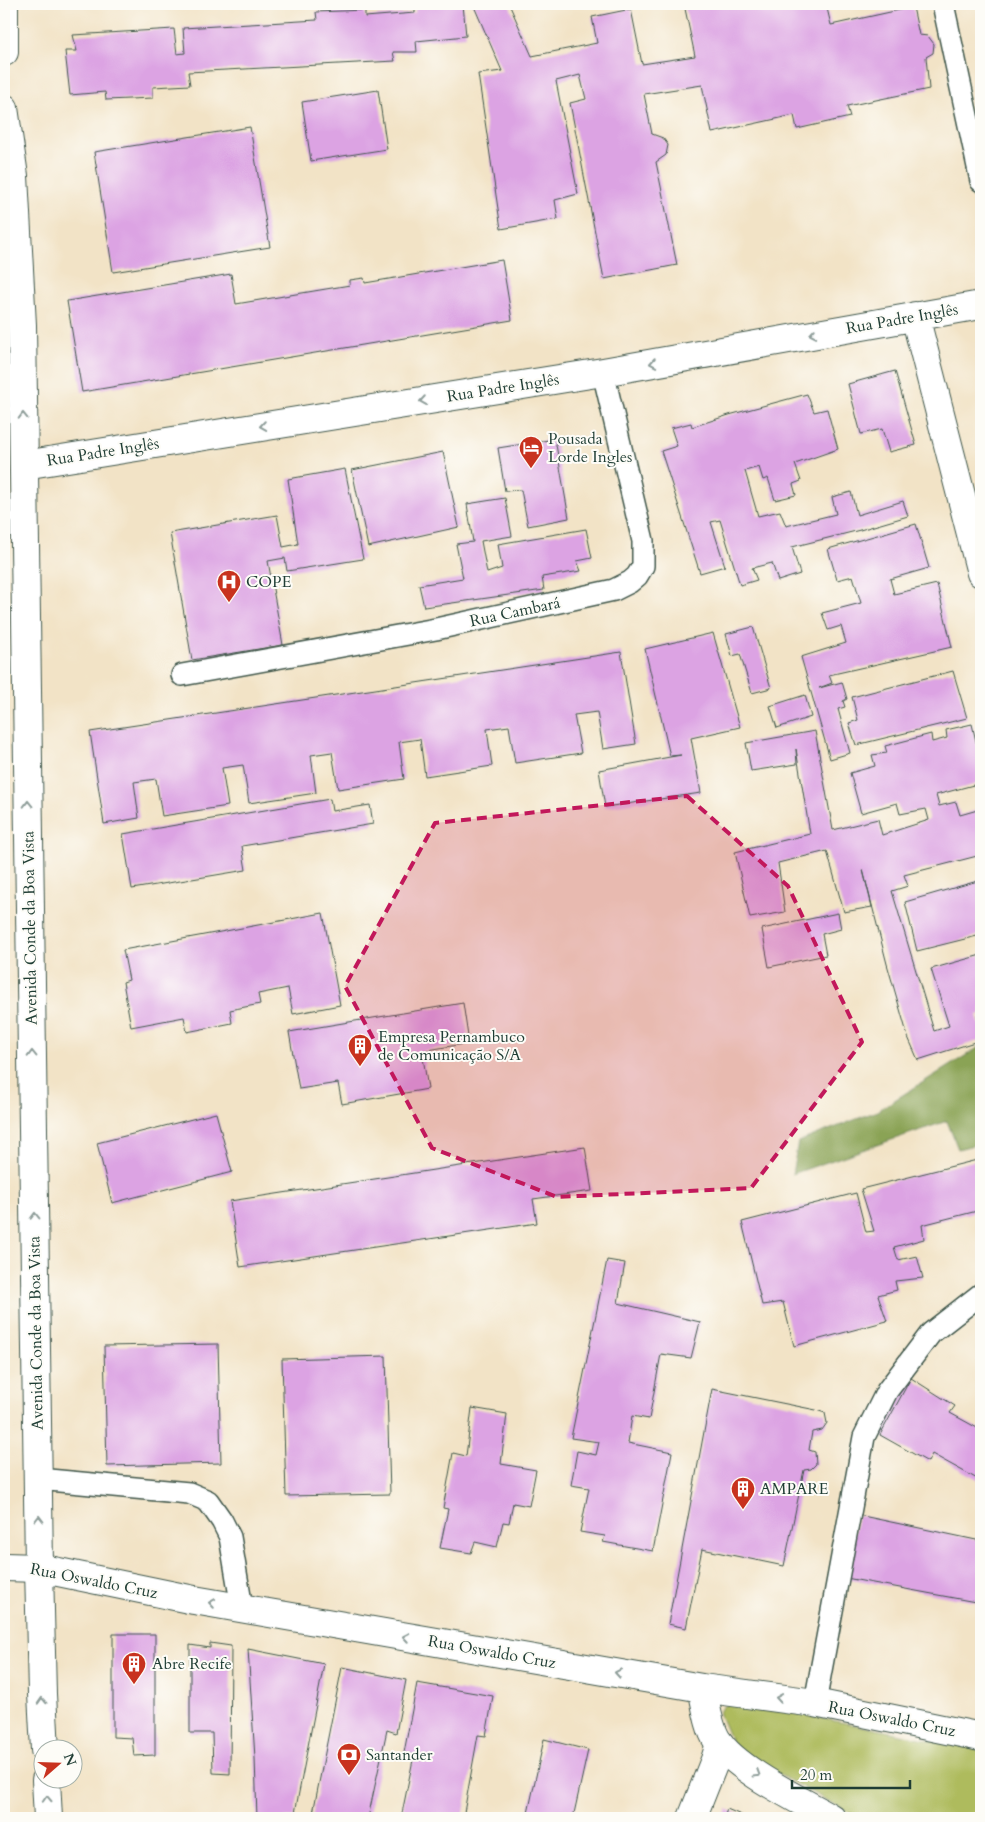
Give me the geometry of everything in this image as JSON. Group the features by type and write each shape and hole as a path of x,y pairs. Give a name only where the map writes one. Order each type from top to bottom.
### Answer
{"street":[{"path":"4,4 4,52"},
{"name":"Avenida Conde da Boa Vista","path":"4,108 14,176 22,325 39,1568 44,1740"},
{"name":"Rua Padre Inglês","path":"24,465 603,372 981,305"},
{"path":"915,316 981,573"},
{"name":"Rua Oswaldo Cruz","path":"4,1566 39,1568 194,1600 702,1688 815,1704 981,1737"},
{"path":"702,1688 710,1723 720,1744 735,1759 754,1773 831,1818"},
{"path":"692,1818 720,1744"},
{"path":"47,1790 48,1818"}],"lane":[{"path":"943,4 981,181"},
{"name":"Rua Cambará","path":"182,675 436,629 614,590 630,582 637,576 643,566 643,541 603,372"},
{"path":"815,1704 864,1436 887,1391 931,1334 981,1294"},
{"path":"38,1479 189,1493 208,1501 222,1521 230,1537 242,1608"}],"highlighted area":[{"path":"687,796 788,886 862,1042 751,1188 557,1197 432,1148 345,986 435,823"}],"green space":[{"path":"981,1046 981,1143 958,1149 947,1121 792,1174 798,1142 877,1111"},
{"path":"739,1702 981,1750 981,1818 860,1818 761,1765 734,1748 719,1713 722,1707"}],"building":[{"path":"463,4 466,36 416,41 417,52 393,52 395,61 188,72 190,85 153,87 153,98 106,100 105,92 70,95 65,51 77,51 73,35 174,29 177,54 185,53 183,28 317,20 316,12 365,10 365,17 415,13 415,6"},
{"path":"473,4 509,4 532,56 597,43 592,17 631,9 642,64 695,56 684,4 826,4 831,25 913,7 919,35 928,36 934,44 933,53 926,57 929,89 847,106 850,117 797,129 794,115 712,133 702,85 644,94 652,134 663,138 668,145 666,155 656,162 677,265 604,279 570,103 586,99 580,75 556,81 578,194 555,200 558,219 501,229 478,74 502,71"},
{"path":"378,90 387,149 311,161 302,102"},
{"path":"250,127 270,247 113,272 94,152"},
{"path":"502,260 512,320 82,392 67,301 231,274 236,304 350,285 350,280 364,278 365,283"},
{"path":"895,371 916,445 889,452 882,429 861,434 848,384"},
{"path":"807,394 814,412 827,409 838,449 795,464 801,481 793,484 796,495 775,500 768,478 763,480 759,467 745,471 758,516 780,511 786,526 836,514 832,497 851,492 857,515 903,501 908,516 792,547 800,574 778,581 772,563 752,568 757,580 740,585 720,520 711,522 725,566 700,573 661,451 677,446 671,428 691,423 692,427"},
{"name":"Pousada Lorde Ingles","path":"555,439 569,518 528,526 521,490 505,491 498,448"},
{"path":"443,452 459,527 368,547 352,470"},
{"name":"COPE","path":"345,469 363,559 287,571 285,558 268,561 283,645 192,660 170,533 277,515 283,547 298,544 288,479"},
{"path":"505,498 512,536 481,541 487,573 502,568 498,544 586,529 592,558 577,561 581,571 542,577 544,590 424,607 419,585 463,578 456,544 473,542 467,504"},
{"path":"916,524 929,568 890,579 894,594 937,584 952,647 829,675 832,683 819,688 842,682 847,699 843,701 845,707 838,709 850,753 830,759 801,657 846,643 841,626 828,630 822,613 861,603 853,576 837,580 828,549"},
{"path":"753,627 771,688 752,693 740,654 732,656 726,634"},
{"path":"713,633 740,727 691,738 701,793 605,807 599,770 681,755 670,756 645,649"},
{"path":"621,652 636,744 603,749 597,712 574,715 581,753 515,763 509,726 487,729 492,766 425,776 420,739 399,742 404,779 338,789 332,752 311,755 316,793 249,803 243,765 222,768 228,806 162,816 156,779 134,782 139,818 104,824 90,732"},
{"path":"953,671 967,718 856,745 849,723 858,720 852,697"},
{"path":"805,695 811,717 777,728 770,706"},
{"path":"972,724 981,763 981,783 936,795 939,806 956,802 960,815 981,809 981,855 904,875 908,886 892,891 934,1031 949,1026 931,969 981,955 981,1014 977,1015 981,1040 918,1060 908,1037 863,870 872,907 844,912 827,851 778,863 785,912 750,918 735,852 810,834 796,749 797,764 751,771 746,743 815,731 833,830 878,819 882,835 929,820 926,809 900,814 897,803 861,813 850,773 875,766 872,755 887,753 885,746 931,734 932,742 947,738 946,730"},
{"path":"330,799 332,811 370,805 373,824 242,846 246,870 132,889 123,834"},
{"path":"981,880 981,935 917,951 905,902"},
{"path":"323,913 340,1005 293,1014 288,988 258,994 260,1004 230,1010 232,1023 187,1032 184,1017 131,1027 123,982 129,980 123,950"},
{"path":"838,913 841,929 822,934 826,955 769,967 762,929"},
{"name":"Empresa Pernambuco de Comunicação S/A","path":"463,1003 469,1043 422,1051 428,1089 342,1104 338,1083 299,1089 289,1032"},
{"path":"216,1113 232,1172 112,1203 97,1143"},
{"path":"585,1147 592,1191 533,1199 537,1223 240,1267 230,1201"},
{"path":"981,1159 981,1210 922,1225 924,1239 894,1247 898,1260 917,1256 923,1278 895,1281 897,1290 878,1295 887,1321 794,1346 783,1302 762,1305 742,1222 856,1193 866,1232 874,1231 861,1189"},
{"path":"607,1260 625,1263 618,1303 700,1322 691,1358 661,1354 649,1419 632,1416 628,1443 672,1452 653,1551 603,1542 605,1536 580,1532 589,1488 571,1485 577,1451 596,1455 599,1442 571,1438"},
{"path":"218,1344 221,1463 107,1466 104,1346"},
{"path":"386,1356 390,1494 286,1496 282,1359"},
{"path":"911,1378 955,1406 950,1413 981,1430 981,1481 932,1454 928,1462 880,1435"},
{"name":"AMPARE","path":"712,1389 816,1410 825,1413 827,1423 822,1430 812,1432 809,1450 815,1452 816,1464 811,1469 804,1470 784,1566 702,1549 686,1628 668,1624"},
{"path":"472,1408 507,1414 501,1464 536,1470 529,1506 513,1503 509,1523 503,1522 497,1547 475,1542 471,1553 440,1548 448,1509 443,1508 453,1453 466,1456"},
{"path":"858,1515 981,1541 981,1603 846,1578"},
{"name":"Abre Recife","path":"113,1634 155,1634 155,1755 134,1756 132,1738 113,1737"},
{"path":"210,1643 231,1646 230,1774 213,1773 212,1733 190,1733 190,1645 210,1648"},
{"path":"248,1649 324,1664 294,1818 257,1818"},
{"name":"Santander","path":"342,1667 406,1680 396,1733 387,1730 368,1818 312,1818"},
{"path":"417,1683 493,1696 486,1736 478,1735 463,1818 401,1818 414,1755 404,1753"},
{"path":"544,1739 588,1750 573,1818 527,1818"},
{"path":"727,1809 748,1818 724,1818"}],"place":[{"name":"Pousada Lorde Ingles","path":"531,469"},
{"name":"COPE","path":"229,603"},
{"name":"Empresa Pernambuco de Comunicação S/A","path":"360,1067"},
{"name":"AMPARE","path":"743,1510"},
{"name":"Abre Recife","path":"134,1685"},
{"name":"Santander","path":"349,1776"}]}
